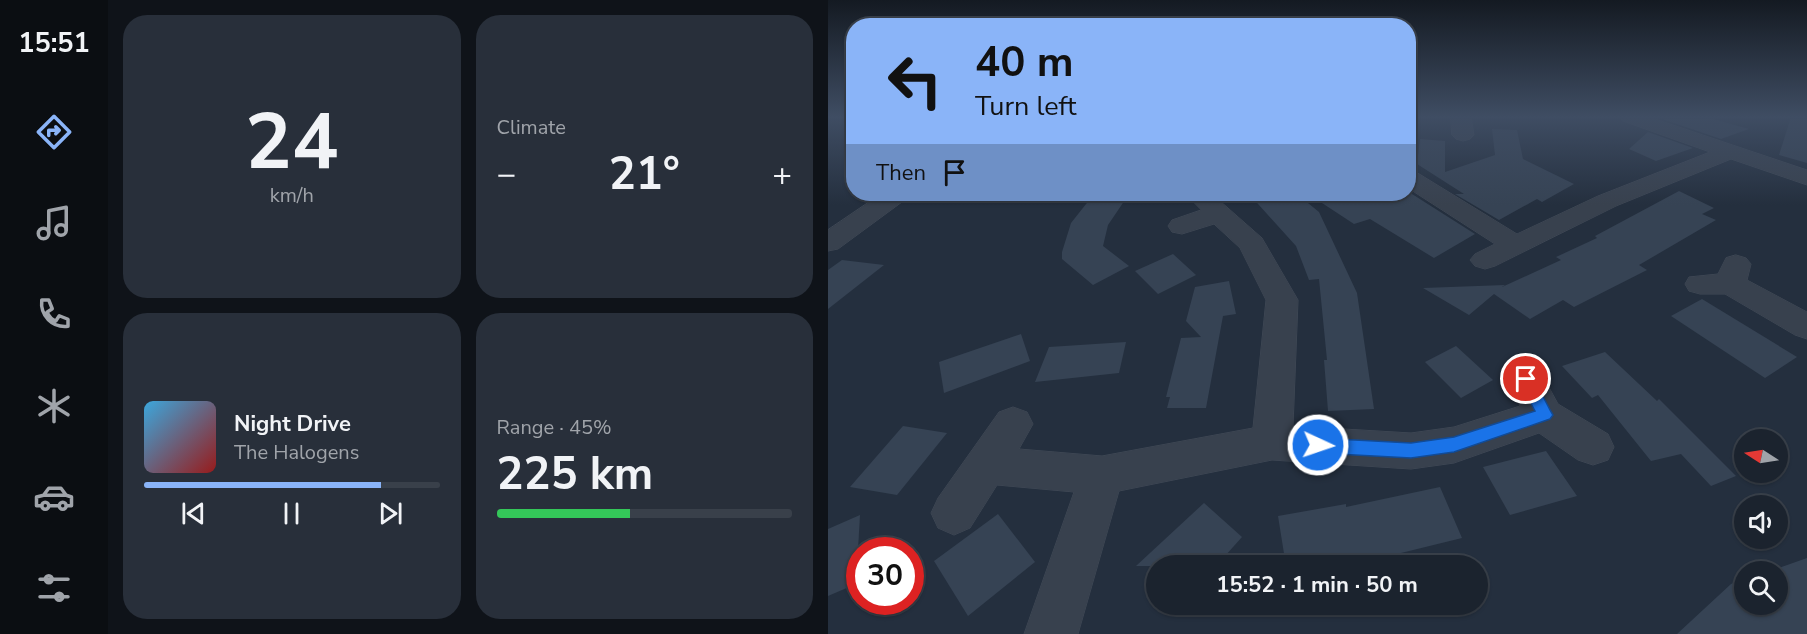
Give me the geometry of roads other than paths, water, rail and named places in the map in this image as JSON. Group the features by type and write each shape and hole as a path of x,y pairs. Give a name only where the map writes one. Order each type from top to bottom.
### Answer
{"street":[{"path":"1716,147 1807,178"},
{"path":"1485,260 1607,201 1732,152"},
{"path":"1416,182 1516,245"},
{"path":"828,243 887,201"},
{"path":"1182,226 1209,203 1252,244 1282,300 1272,442"},
{"path":"1722,278 1807,327"},
{"path":"1526,379 1545,415 1593,447"},
{"path":"986,465 1102,475 1272,442 1411,451 1454,445 1545,415"},
{"path":"954,513 1013,424"},
{"path":"1051,634 1102,475"}]}
